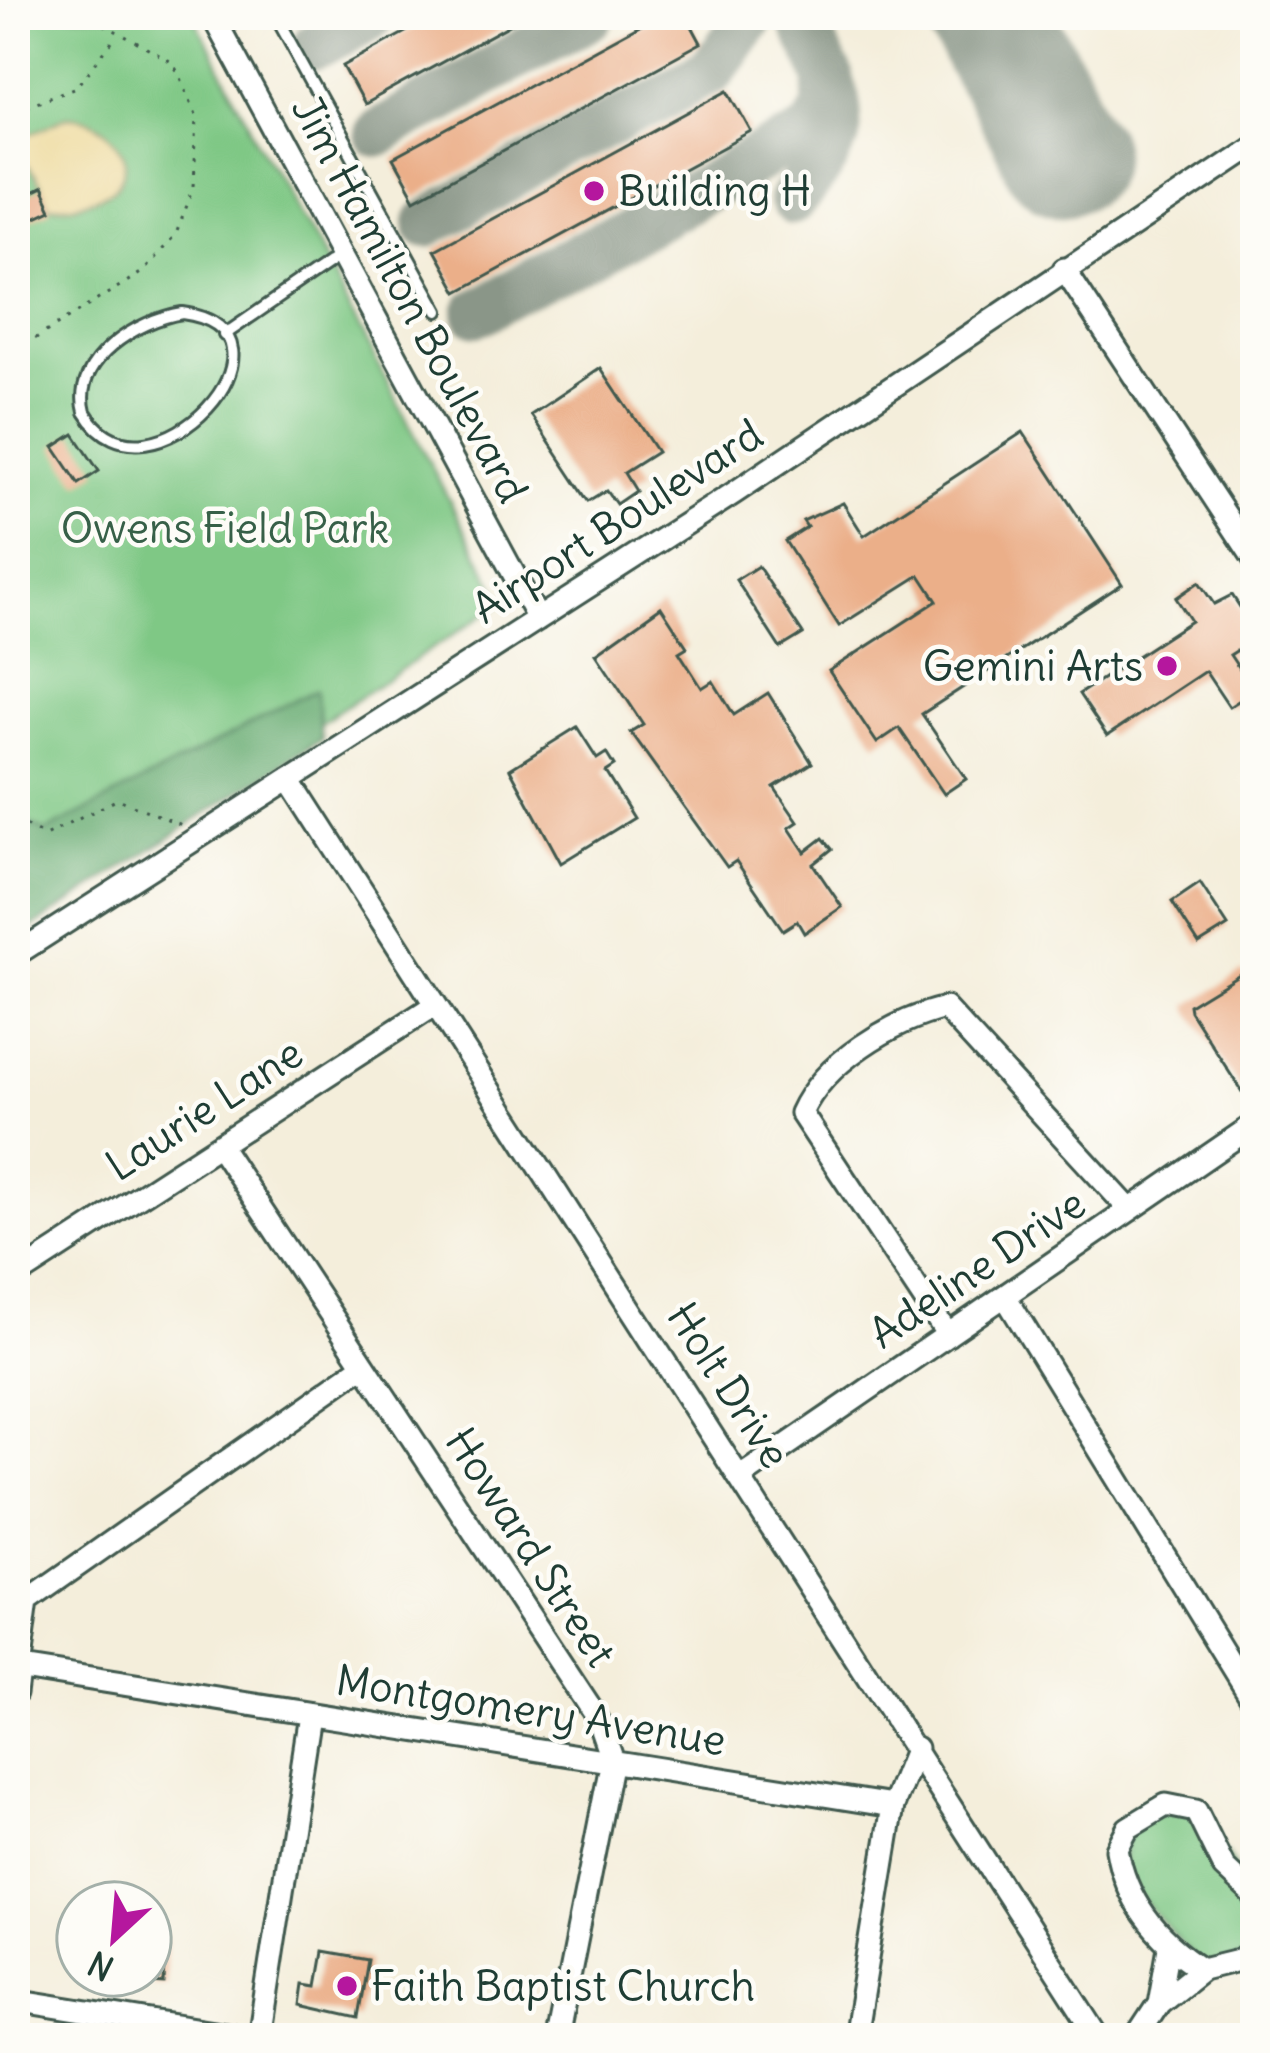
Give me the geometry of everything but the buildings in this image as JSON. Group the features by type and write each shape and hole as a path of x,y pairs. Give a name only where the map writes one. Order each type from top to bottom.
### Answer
{"street":[{"name":"Jim Hamilton Boulevard","path":"212,15 538,620"},
{"name":"Airport Boulevard","path":"15,955 538,620 1255,144"},
{"path":"1064,268 1255,560"},
{"name":"Holt Drive","path":"290,778 1099,2038"},
{"name":"Laurie Lane","path":"15,1277 434,1005"},
{"path":"948,1335 801,1113 813,1087 907,1018 945,1008 1130,1210"},
{"name":"Adeline Drive","path":"742,1476 1255,1124"},
{"name":"Howard Street","path":"219,1145 598,1720 612,1760"},
{"path":"1005,1296 1255,1703"},
{"path":"15,1693 27,1600 364,1365"},
{"name":"Montgomery Avenue","path":"17,1667 893,1807"},
{"path":"15,2000 255,2038 309,1715"},
{"path":"855,2038 893,1807 916,1748"},
{"path":"556,2038 612,1760"},
{"path":"1202,1969 1168,1947 1121,1874 1117,1849 1144,1814 1166,1805 1196,1811 1224,1868 1255,1897"},
{"path":"1159,2003 1168,1947"},
{"path":"1136,2038 1159,2003 1202,1969 1255,1956"}],"lane":[{"path":"275,15 438,311"},
{"path":"224,335 342,254"},
{"path":"197,315 224,335 233,361 228,388 217,402 161,439 137,446 120,444 92,422 82,401 86,374 103,354 153,321 197,315"}],"path":[{"path":"15,351 144,272 187,213 200,142 191,98 170,61 117,36 87,15"},
{"path":"15,110 77,86 117,36"},
{"path":"15,820 45,836 118,799 199,834"}],"green space":[{"name":"Owens Field Park","path":"15,15 193,15 503,602 15,924"},
{"path":"319,689 322,737 15,939 15,816 46,832"},
{"path":"1196,1811 1255,1897 1255,1956 1202,1969 1121,1874 1128,1828 1144,1814"}],"sand":[{"path":"64,116 89,120 108,130 121,145 126,161 123,177 109,192 85,202 49,206 23,158 29,134"}],"taxiway":[{"path":"316,45 372,15"},
{"path":"377,133 591,15"},
{"path":"428,223 712,69 752,15"},
{"path":"792,201 829,153 838,111 825,68 798,15"},
{"path":"477,313 810,132 826,111 830,76"}],"runway":[{"path":"988,15 1063,153"}],"place":[{"name":"Building H","path":"594,191"},
{"name":"Gemini Arts","path":"1167,666"},
{"name":"Faith Baptist Church","path":"347,1986"}]}
